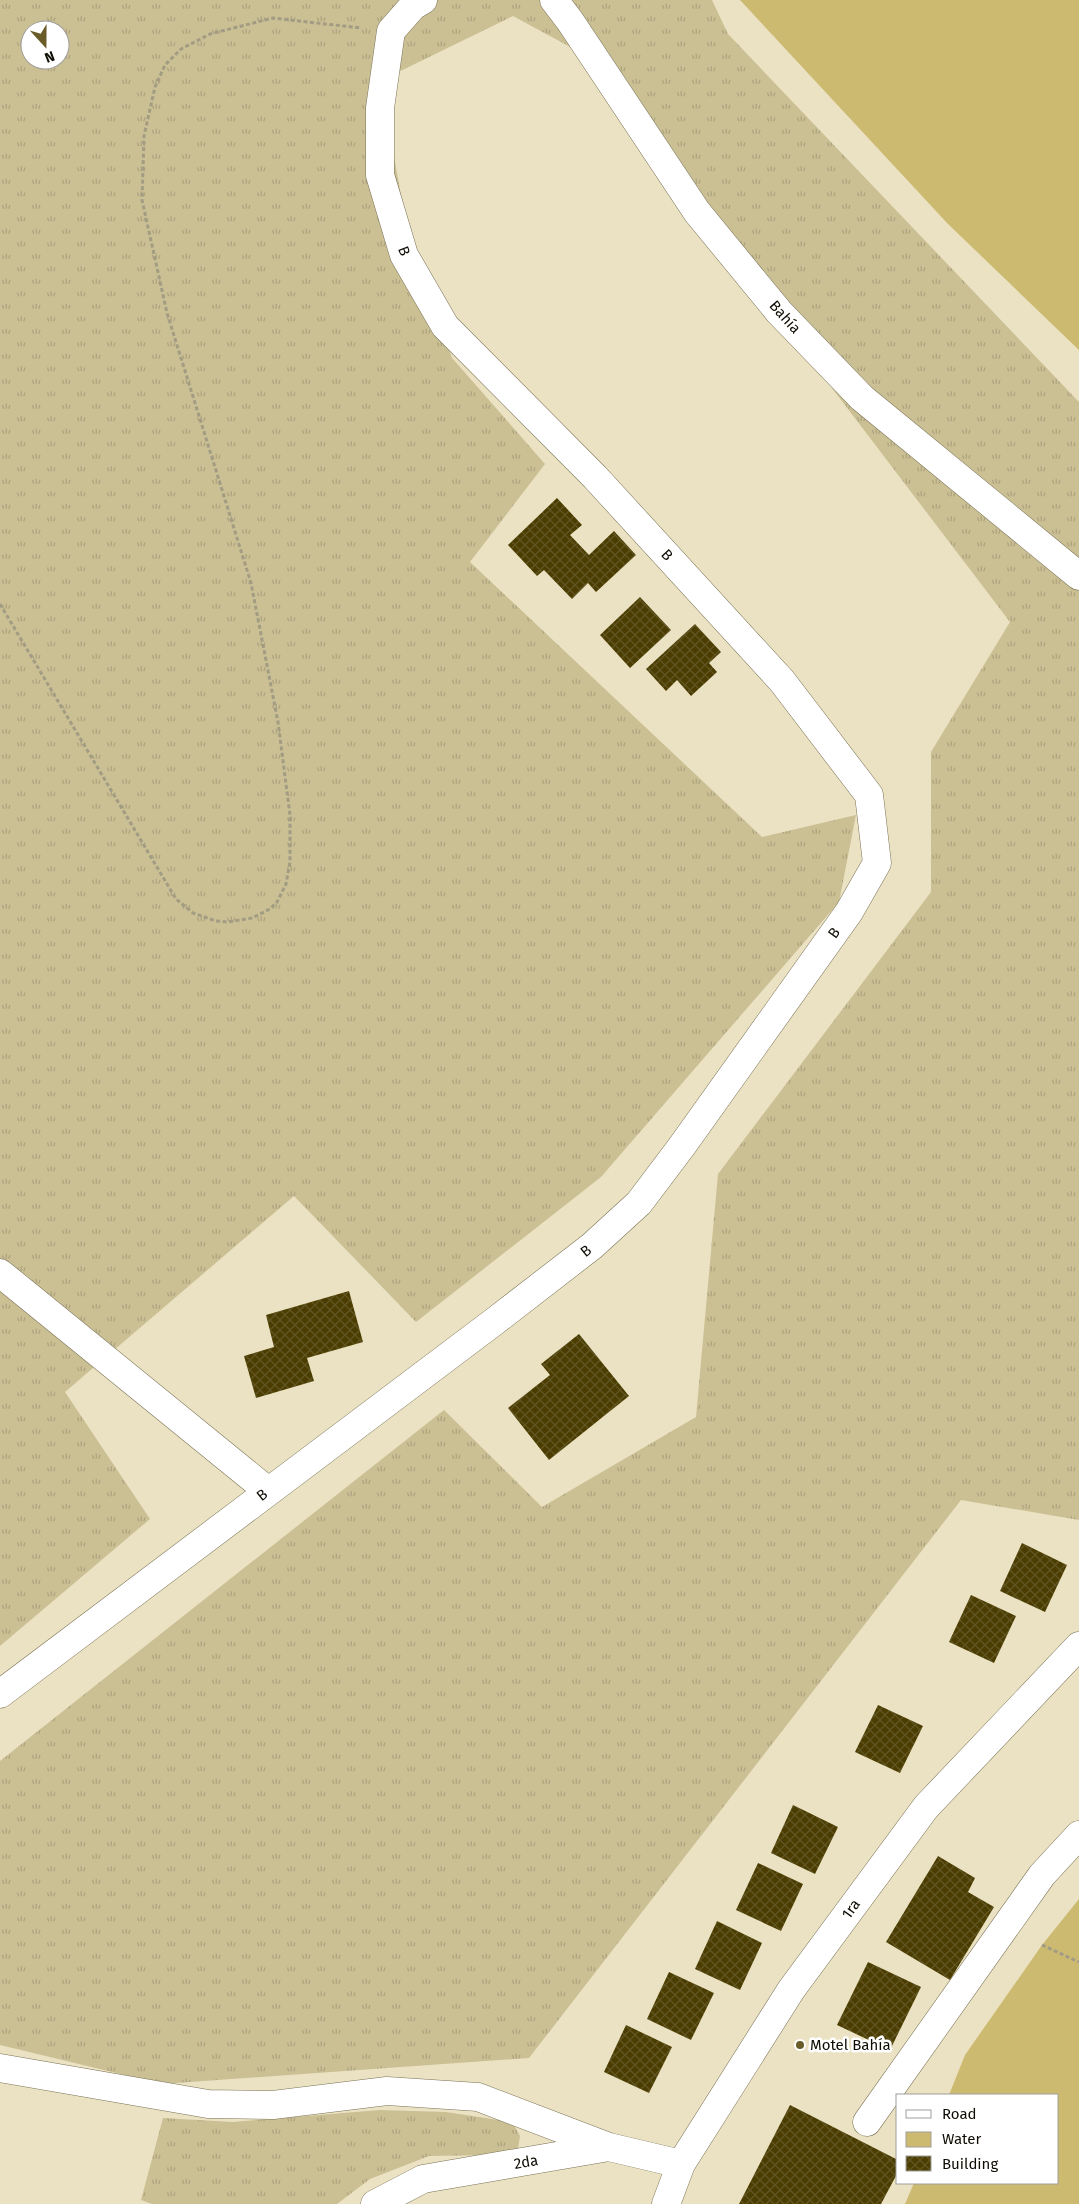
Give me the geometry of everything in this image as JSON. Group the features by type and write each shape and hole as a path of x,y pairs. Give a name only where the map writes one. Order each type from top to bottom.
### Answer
{"street":[{"path":"391,32 413,6 423,0"},
{"name":"Bahía","path":"554,0 570,21 697,212 779,312 862,398 1079,576"},
{"name":"B","path":"0,1694 155,1580 268,1491 592,1246 639,1203 682,1146 849,912 877,863 869,794 782,680 595,477 445,326 404,255 380,175 380,108 391,32"},
{"path":"0,1272 268,1491"},
{"name":"1ra","path":"666,2204 681,2164 791,1990 926,1807 1079,1646"},
{"path":"867,2122 1042,1876 1079,1835"},
{"path":"0,2068 208,2104 273,2105 387,2091 478,2097 609,2147"},
{"name":"2da","path":"375,2204 423,2179 609,2147 681,2164"}],"path":[{"path":"0,604 176,899 193,912 216,921 228,922 252,918 277,902 286,884 290,853 290,815 278,722 251,583 167,313 142,200 144,136 155,87 165,64 181,49 210,34 273,18 391,32"},
{"path":"1042,1945 1079,1962"}],"green space":[{"path":"0,0 712,0 728,34 1079,402 1079,1520 961,1500 529,2058 162,2084 0,2045 0,1761 444,1410 542,1507 696,1417 718,1174 931,892 931,752 1010,622 574,49 513,16 380,81 406,222 452,358 545,464 470,562 762,837 856,815 839,902 601,1177 416,1322 294,1196 65,1392 150,1519 0,1646"},
{"path":"380,2110 446,2112 512,2122 520,2136 518,2149 493,2155 429,2156 370,2179 337,2204 152,2204 141,2200 163,2118 233,2122"}],"water":[{"path":"740,0 1079,0 1079,350 948,224"},
{"path":"1079,1899 1079,2204 905,2204 914,2184 1059,2184 1059,2094 949,2094 965,2055 1042,1945"}],"building":[{"path":"557,498 582,525 570,535 589,555 614,531 636,555 596,592 588,583 572,599 544,570 537,576 508,545"},
{"path":"640,597 671,630 630,668 600,635"},
{"path":"695,624 721,652 709,663 717,672 691,696 677,680 666,691 646,669"},
{"path":"349,1291 363,1342 307,1358 314,1381 256,1398 244,1356 274,1347 266,1315"},
{"path":"579,1334 629,1396 549,1460 508,1408 550,1375 541,1364"},
{"path":"1022,1543 1067,1565 1045,1612 1000,1591"},
{"path":"971,1595 1016,1616 994,1663 949,1642"},
{"path":"878,1705 923,1726 900,1773 855,1752"},
{"path":"793,1805 838,1827 815,1874 771,1853"},
{"path":"938,1856 975,1878 968,1892 994,1907 950,1980 886,1942"},
{"path":"758,1863 803,1884 781,1931 736,1910"},
{"path":"717,1921 762,1943 740,1990 695,1969"},
{"path":"868,1962 921,1987 890,2050 837,2025"},
{"path":"669,1972 714,1993 691,2040 647,2019"},
{"path":"626,2025 672,2047 649,2093 604,2072"},
{"path":"790,2105 896,2159 896,2176 881,2204 739,2204"}],"place":[{"name":"Motel Bahía","path":"800,2045"}]}
